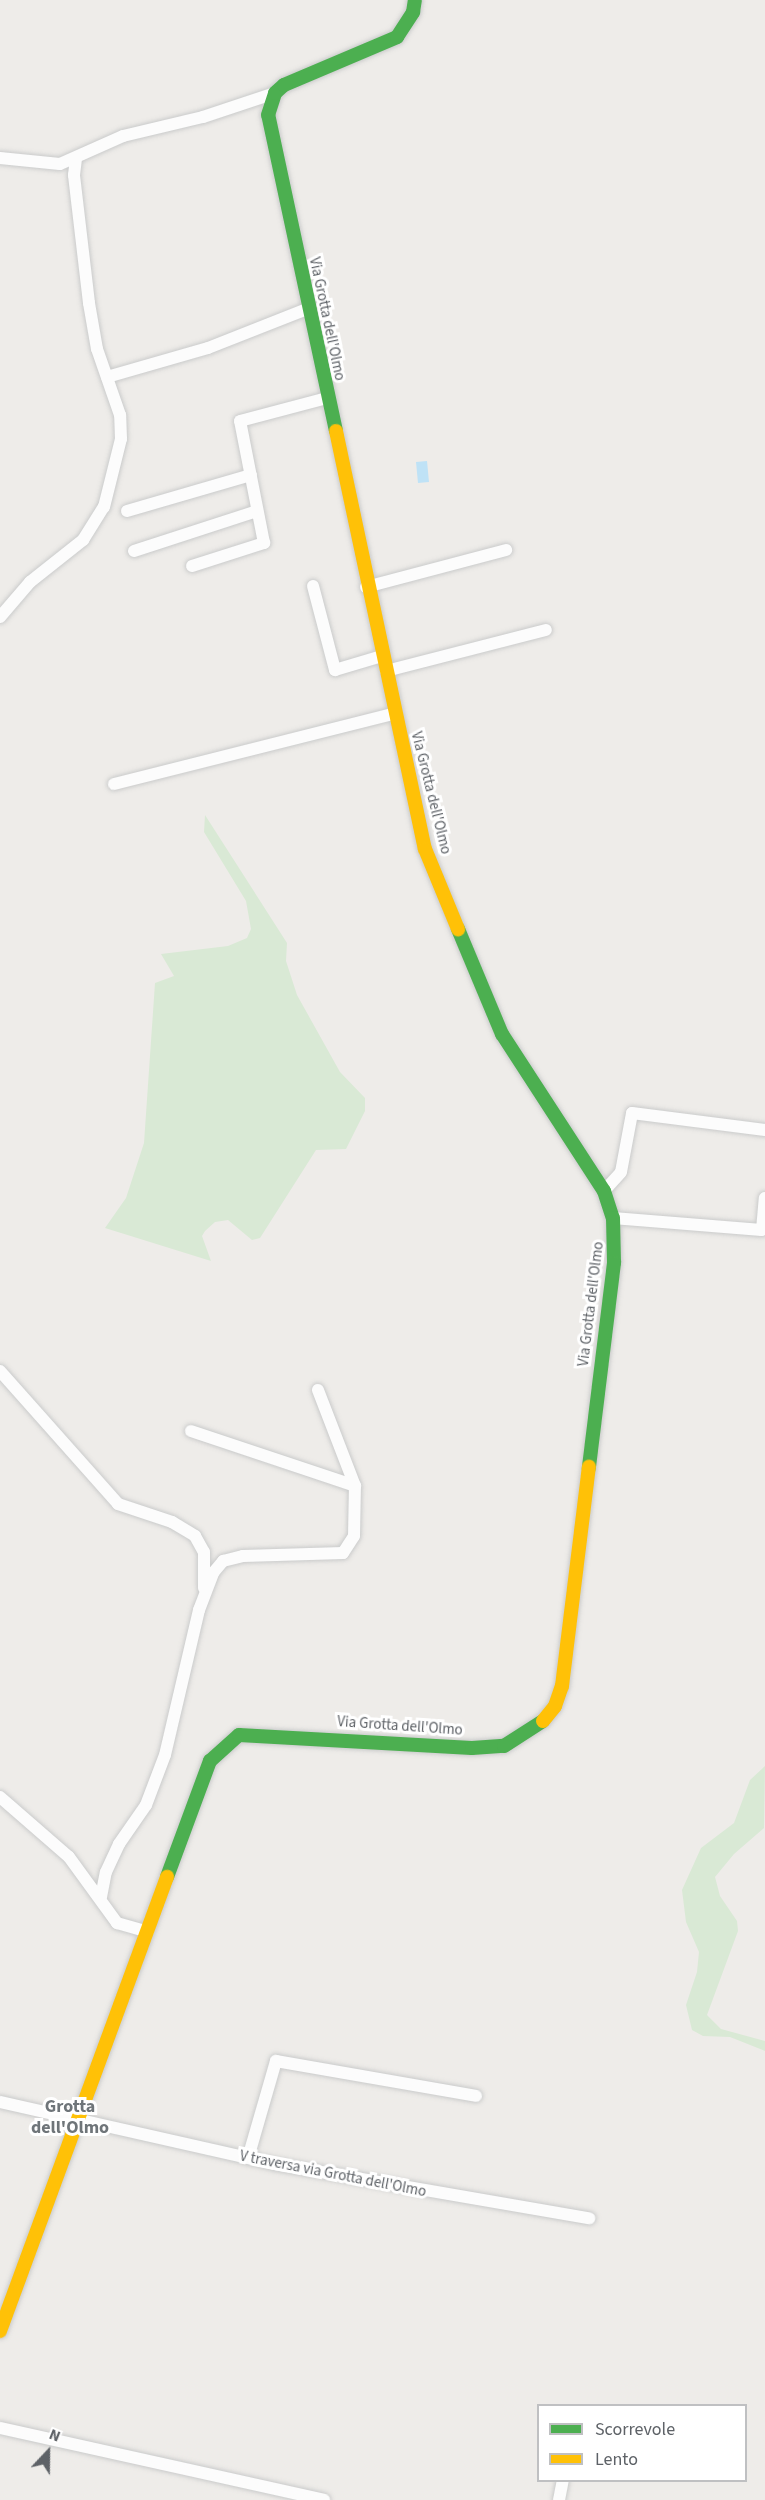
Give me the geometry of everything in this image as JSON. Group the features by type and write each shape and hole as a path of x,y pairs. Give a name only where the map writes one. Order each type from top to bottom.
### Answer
{"street":[{"path":"0,158 60,164 123,136 203,117 275,93 284,85 397,37 413,12 415,0"},
{"name":"Via Grotta dell'Olmo","path":"0,2331 210,1761 238,1735 257,1732 491,1748 529,1735 555,1706 562,1686 614,1263 613,1218 604,1191 502,1034 425,849 366,587 268,114 275,93"},
{"path":"0,617 30,582 83,540 104,507 121,440 120,415 107,377 89,303 74,175 76,158"},
{"path":"107,377 208,348 307,309"},
{"path":"192,566 264,543 240,421 327,398"},
{"path":"127,511 251,475"},
{"path":"134,551 258,511"},
{"path":"366,587 506,550"},
{"path":"313,586 335,670 382,656"},
{"path":"386,671 546,630"},
{"path":"114,784 396,713"},
{"path":"604,1191 621,1172 632,1113 765,1130"},
{"path":"613,1218 762,1230 765,1198"},
{"path":"0,1371 118,1504 172,1522 195,1536 204,1552 204,1592 165,1755 146,1805 119,1844 106,1872 101,1897"},
{"path":"204,1592 223,1561 243,1556 343,1553 354,1536 357,1523 355,1486 318,1390"},
{"path":"191,1431 355,1486"},
{"path":"0,1797 69,1857 101,1897 117,1923 148,1932"},
{"path":"248,2158 276,2061 476,2096"},
{"name":"V traversa via Grotta dell'Olmo","path":"0,2102 55,2113 78,2122 248,2158 589,2218"},
{"path":"0,2428 324,2500"},
{"path":"559,2500 563,2482"}],"green space":[{"path":"205,815 287,943 286,961 297,995 340,1072 365,1098 365,1111 346,1149 316,1150 260,1238 252,1240 228,1220 215,1222 205,1231 202,1236 211,1261 105,1228 126,1198 144,1143 155,983 174,976 161,954 228,946 247,938 251,929 246,901 204,832"},
{"path":"765,1766 764,1828 734,1854 715,1877 720,1896 737,1921 738,1931 707,2015 721,2029 765,2041 765,2051 730,2037 703,2036 692,2030 686,2005 697,1972 699,1952 686,1922 682,1890 701,1848 734,1823 750,1780"}],"water":[{"path":"427,461 429,482 418,483 416,462"}],"traffic: fast":[{"path":"336,431 268,115 275,93 284,85 397,37 413,12 415,0"},
{"path":"458,929 502,1034 604,1191 613,1218 614,1263 589,1467"},
{"path":"167,1877 210,1761 239,1735 472,1748 504,1746 543,1721"}],"traffic: slow":[{"path":"336,431 425,849 458,929"},
{"path":"543,1721 555,1706 562,1686 589,1467"},
{"path":"0,2331 167,1877"}],"district":[{"name":"Grotta dell'Olmo","path":"70,2118"}]}
